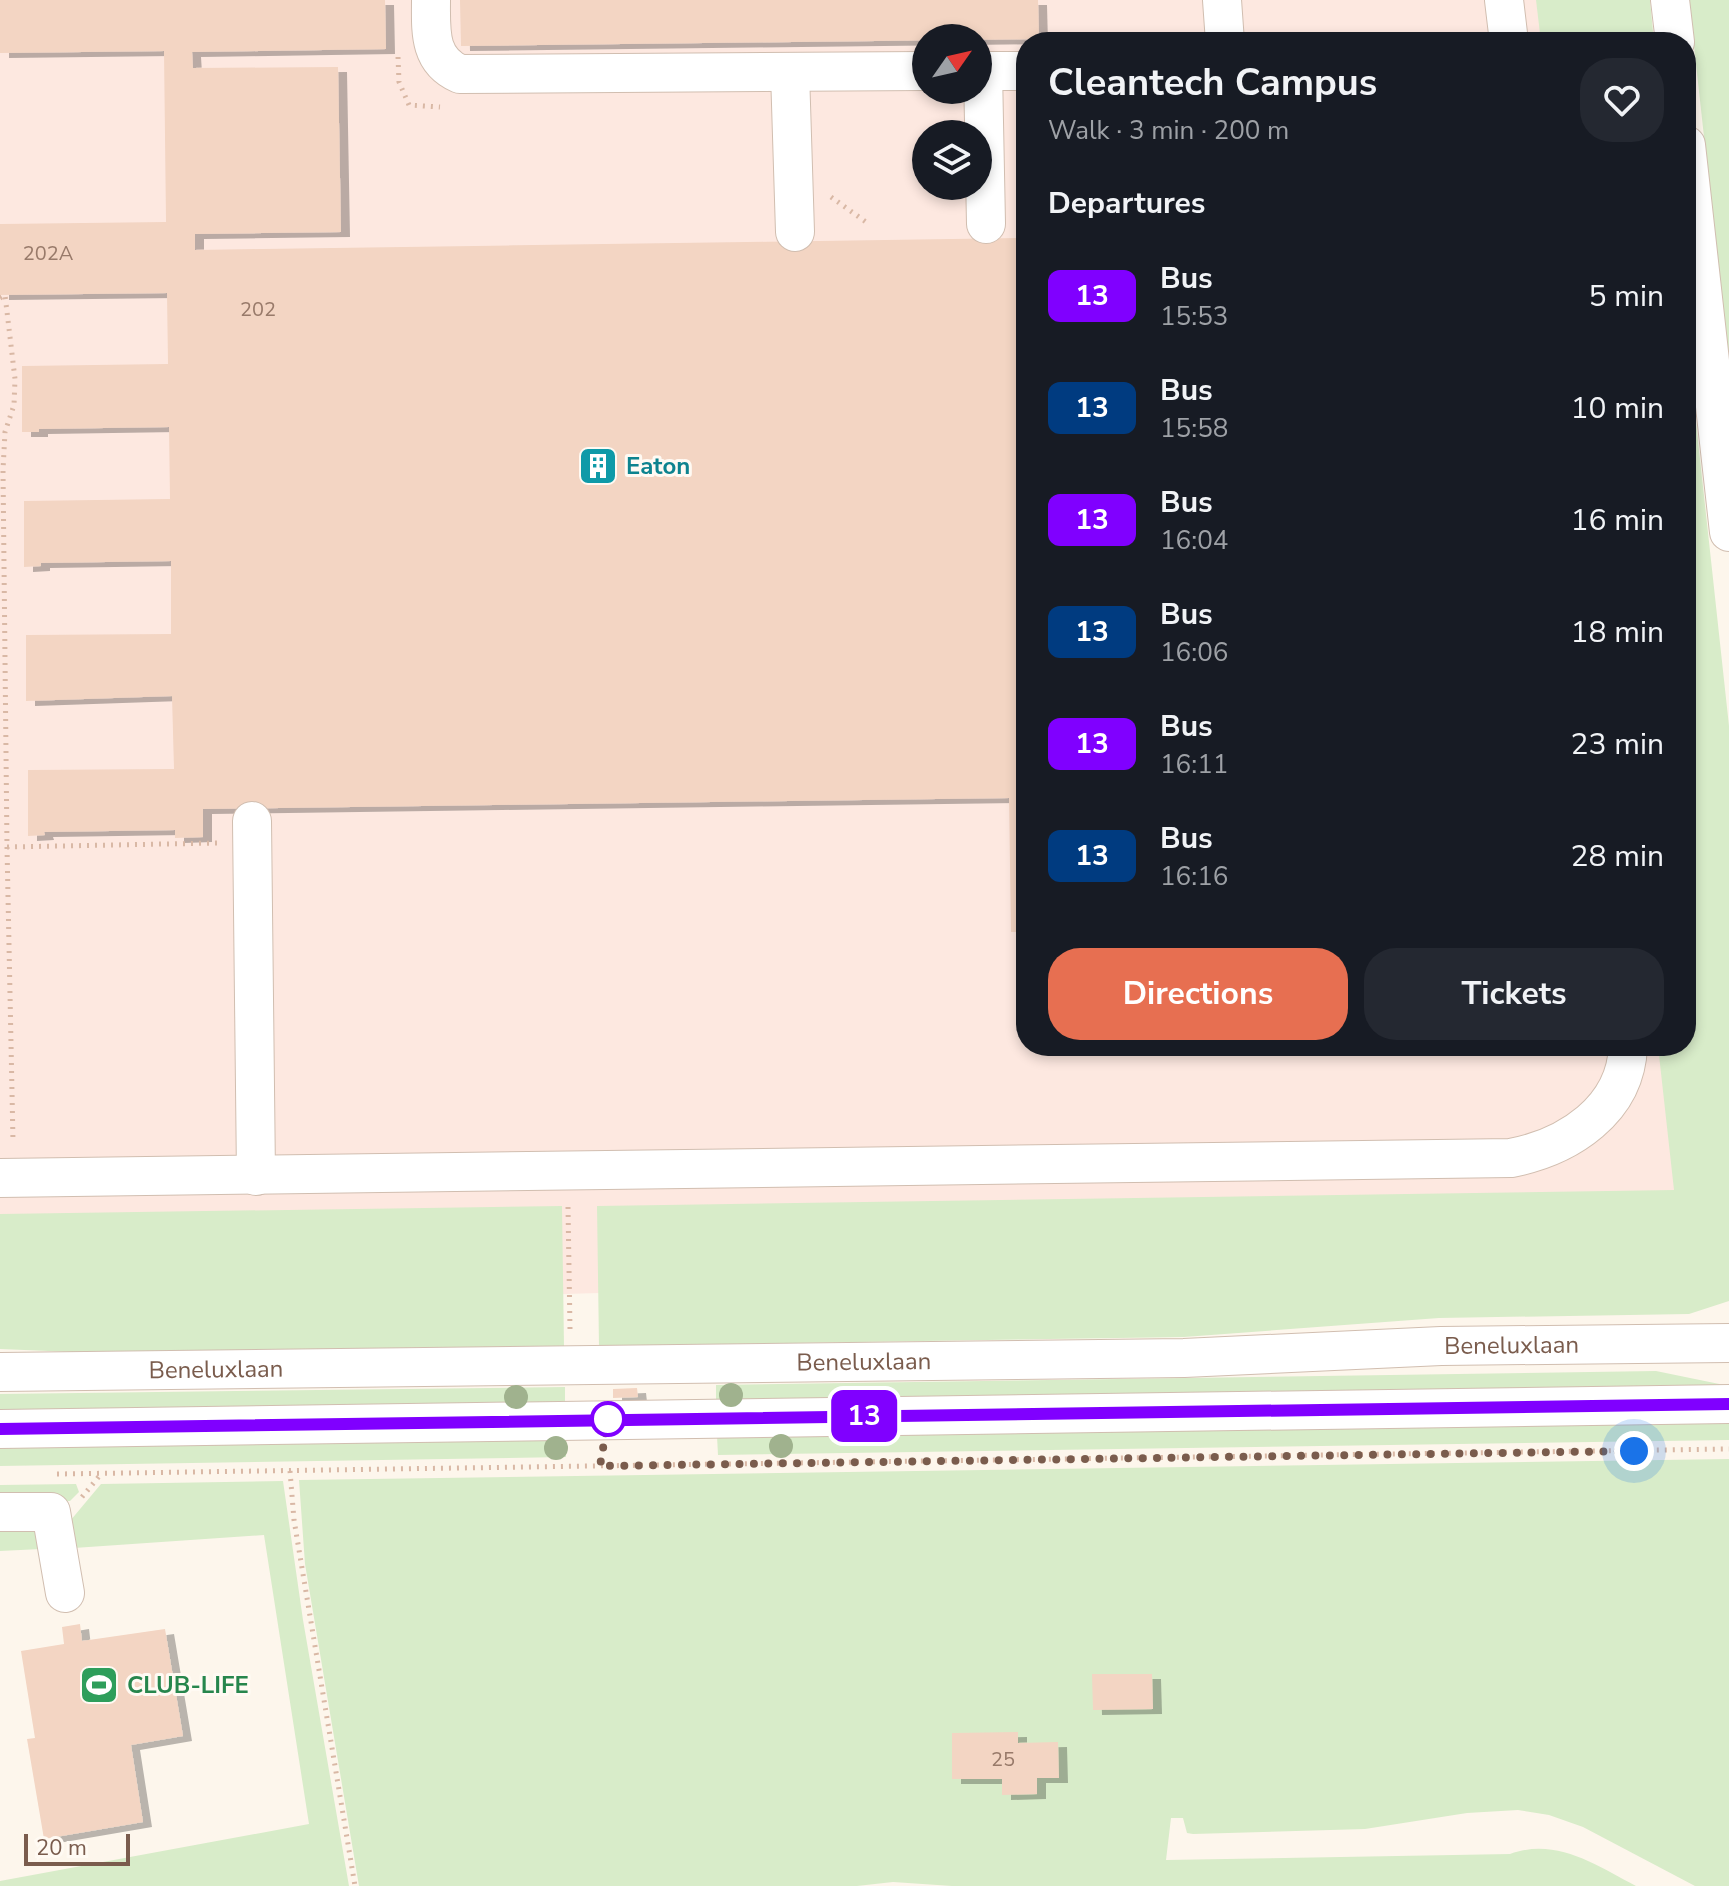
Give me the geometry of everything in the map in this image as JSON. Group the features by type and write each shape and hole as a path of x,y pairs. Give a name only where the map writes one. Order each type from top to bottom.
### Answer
{"street":[{"path":"431,0 432,45 442,62 460,74 912,71"},
{"path":"1222,0 1224,32"},
{"path":"1504,0 1508,32"},
{"path":"1670,0 1674,32"},
{"path":"992,71 1016,71"},
{"path":"790,72 795,232"},
{"path":"981,104 986,224"},
{"path":"1696,235 1729,532"},
{"path":"235,825 256,1176"},
{"path":"7,1178 1511,1158 1563,1143 1585,1128 1618,1086 1628,1056"},
{"name":"Beneluxlaan","path":"0,1372 1184,1358 1441,1346 1729,1343"},
{"path":"0,1429 1729,1404"},
{"path":"0,1512 51,1512 65,1593"}],"path":[{"path":"0,298 5,295 15,379 14,405 5,432 3,470 7,1178"},
{"path":"7,847 218,843 235,825"},
{"path":"101,1474 1729,1449"},
{"path":"712,1455 712,1464"},
{"path":"290,1471 294,1520 355,1886"}],"shaded area":[{"path":"0,0 1617,0 1622,32 1016,32 1016,1056 1688,1056 1729,1259 0,1311"}],"green space":[{"path":"1536,0 1650,0 1653,32 1540,32"},
{"path":"1689,0 1729,0 1729,365 1696,64 1696,32 1693,32"},
{"path":"1696,422 1729,726 1729,1301 1689,1314 1439,1318 1184,1337 599,1346 597,1206 1674,1190 1659,1056 1696,1056"},
{"path":"562,1206 564,1346 73,1352 0,1349 0,1214"},
{"path":"1656,1371 1729,1386 716,1402 716,1385"},
{"path":"565,1387 565,1404 0,1412 0,1394"},
{"path":"1729,1421 1729,1440 718,1455 717,1436"},
{"path":"566,1438 566,1457 0,1466 0,1447"},
{"path":"1729,1459 1729,1886 1695,1886 1583,1827 1549,1815 1518,1810 1467,1813 1365,1829 1193,1834 1187,1833 1183,1818 1171,1818 1166,1860 1510,1854 1543,1849 1560,1851 1591,1862 1636,1886 952,1886 893,1882 857,1886 359,1886 305,1564 299,1480"},
{"path":"283,1481 303,1620 349,1886 0,1886 0,1881 309,1824 264,1535 74,1548 70,1521 101,1484"},
{"path":"76,1484 79,1492 70,1501 0,1501 0,1485"},
{"path":"25,1524 39,1535 41,1549 0,1551 0,1525"}],"building":[{"name":"Eaton","path":"0,0 385,0 386,49 192,52 193,68 338,67 341,232 195,234 195,250 1016,238 1016,932 1011,932 1009,798 203,809 203,837 175,838 175,830 44,832 45,835 28,836 28,770 174,769 172,696 26,701 26,635 171,634 171,561 41,563 41,566 24,567 24,501 170,499 169,427 39,429 39,432 22,432 22,366 168,364 167,293 0,295 0,224 166,222 164,51 0,53"},
{"path":"460,0 1038,0 1039,32 1016,32 1016,39 992,40 992,24 912,24 912,41 461,46"},
{"path":"637,1388 638,1397 613,1398 613,1389"},
{"path":"80,1624 82,1641 165,1629 183,1736 131,1745 143,1822 44,1839 27,1739 35,1738 21,1651 64,1644 62,1627"},
{"path":"1092,1674 1152,1674 1153,1709 1093,1710"},
{"path":"1018,1732 1018,1743 1058,1742 1059,1778 1037,1778 1037,1794 1002,1795 1002,1779 952,1779 952,1733"}],"bus line":[{"name":"13","path":"0,1429 1729,1404"}],"place":[{"name":"Eaton","path":"598,466"},
{"name":"CLUB-LIFE","path":"99,1685"}],"route":[{"path":"608,1419 600,1466 1634,1451"}]}
